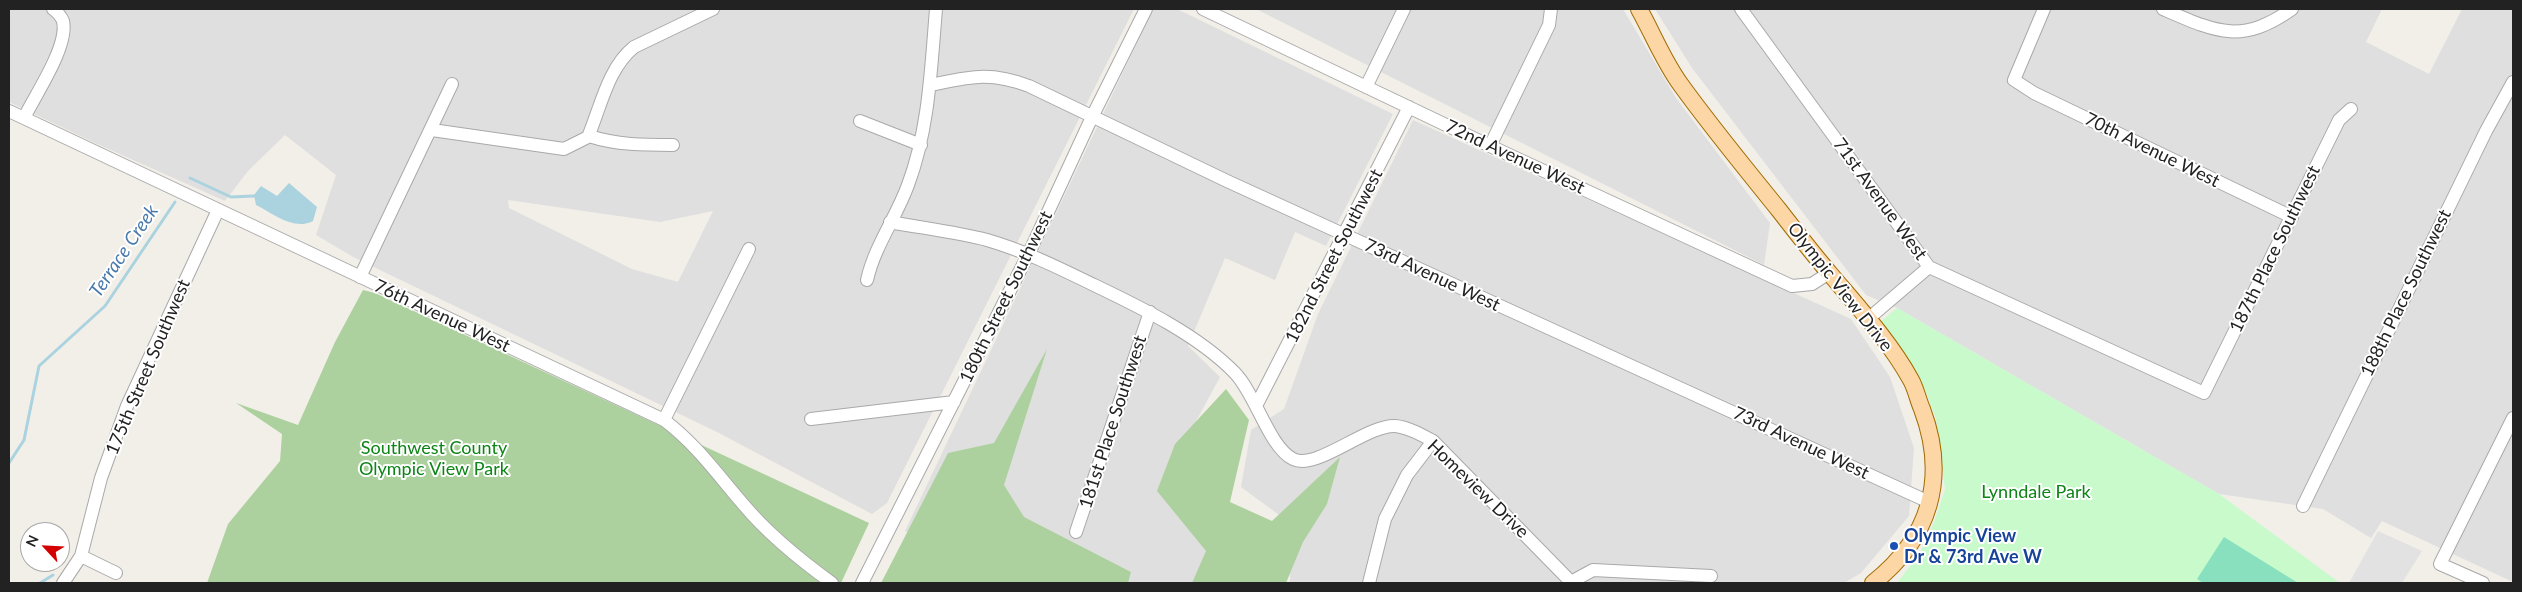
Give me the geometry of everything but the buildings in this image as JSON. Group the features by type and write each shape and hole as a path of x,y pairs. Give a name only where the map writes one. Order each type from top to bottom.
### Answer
{"main road":[{"name":"Olympic View Drive","path":"1639,9 1680,84 1829,273 1868,319 1911,381 1928,424 1934,454 1929,502 1923,524 1914,541 1902,557 1873,583"}],"street":[{"path":"24,118 59,49 63,35 63,22 53,9"},
{"path":"432,130 564,149 589,136 613,72 623,56 634,46 713,9"},
{"path":"867,280 872,259 908,187 921,145 930,84 936,9"},
{"name":"180th Street Southwest","path":"862,583 1029,253 1092,117 1146,9"},
{"name":"72nd Avenue West","path":"1203,9 1490,146 1792,286 1812,284 1829,273"},
{"path":"1366,87 1404,9"},
{"path":"1490,146 1548,25 1551,9"},
{"name":"71st Avenue West","path":"1741,9 1929,267 2204,393"},
{"name":"70th Avenue West","path":"2044,9 2014,80 2034,93 2292,217"},
{"path":"2163,9 2217,31 2237,32 2260,28 2292,9"},
{"name":"73rd Avenue West","path":"930,84 982,75 1007,78 1028,86 1345,235 1929,502"},
{"name":"188th Place Southwest","path":"2303,506 2486,131 2513,82"},
{"path":"360,277 432,130 452,84"},
{"name":"182nd Street Southwest","path":"1257,404 1409,107"},
{"name":"187th Place Southwest","path":"2204,393 2339,120 2351,109"},
{"name":"76th Avenue West","path":"9,111 664,420 684,435 701,452 758,520 832,583"},
{"path":"860,121 921,145"},
{"path":"589,136 607,142 673,145"},
{"name":"175th Street Southwest","path":"63,583 81,556 101,478 127,406 218,210"},
{"name":"Homeview Drive","path":"890,222 985,240 1029,253 1150,312 1206,349 1235,373 1257,404 1282,452 1295,460 1308,461 1365,434 1394,426 1411,430 1433,441 1571,582"},
{"path":"664,420 749,250"},
{"path":"1868,319 1929,267"},
{"name":"181st Place Southwest","path":"1076,532 1150,312"},
{"path":"811,419 954,402"},
{"path":"2483,583 2440,564 2513,418"},
{"path":"1369,583 1385,519 1407,475 1433,441"},
{"path":"81,556 116,573"},
{"path":"1571,582 1593,570 1711,576"}],"shaded area":[{"path":"9,9 1134,9 887,503 872,514 717,432 355,258 316,235 336,175 285,135 248,171 225,201 9,102","holes":["508,200 660,222 713,211 678,282 632,269 509,208"]},
{"path":"1153,9 1177,9 1393,114 1326,246 1295,232 1275,280 1225,258 1188,346 1220,377 1160,488 1221,550 1205,583 1016,583 905,531"},
{"path":"1256,9 1623,9 1676,98 1770,223 1764,265"},
{"path":"1655,9 2382,9 2366,42 2429,74 2462,9 2513,9 2513,582 2382,521 2371,538 2323,509 2219,494 1897,308 1866,295 1692,68"},
{"path":"1413,120 1851,319 1890,377 1914,448 1909,516 1861,573 1844,583 1290,583 1290,562 1279,515 1241,487 1251,430 1284,409 1318,314"},
{"path":"2378,531 2422,551 2402,583 2349,583"}],"green space":[{"name":"Southwest County Olympic View Park","path":"363,290 375,293 869,523 841,583 207,583 228,524 280,461 282,434 236,403 298,425 335,342"},
{"name":"Lynndale Park","path":"1897,308 2219,494 2340,583 1897,583 1920,553 1934,522 1945,489 1936,419 1925,390 1880,322"},
{"path":"1047,349 1004,485 1024,517 1131,572 1128,583 881,583 948,453 994,443"},
{"path":"1226,389 1249,420 1230,502 1272,521 1340,457 1327,504 1303,542 1286,583 1192,583 1206,551 1157,491 1175,444"},
{"path":"2224,537 2298,583 2203,583 2197,579"}],"water":[{"path":"289,183 317,207 313,221 306,224 291,223 256,205 254,195 261,186 277,196"}],"waterway":[{"name":"Terrace Creek","path":"190,178 231,197 254,196"},
{"name":"Terrace Creek","path":"9,463 24,440 39,366 105,306 175,202"},
{"path":"40,583 53,575"}],"place":[{"name":"Olympic View Dr & 73rd Ave W","path":"1894,546"}]}
